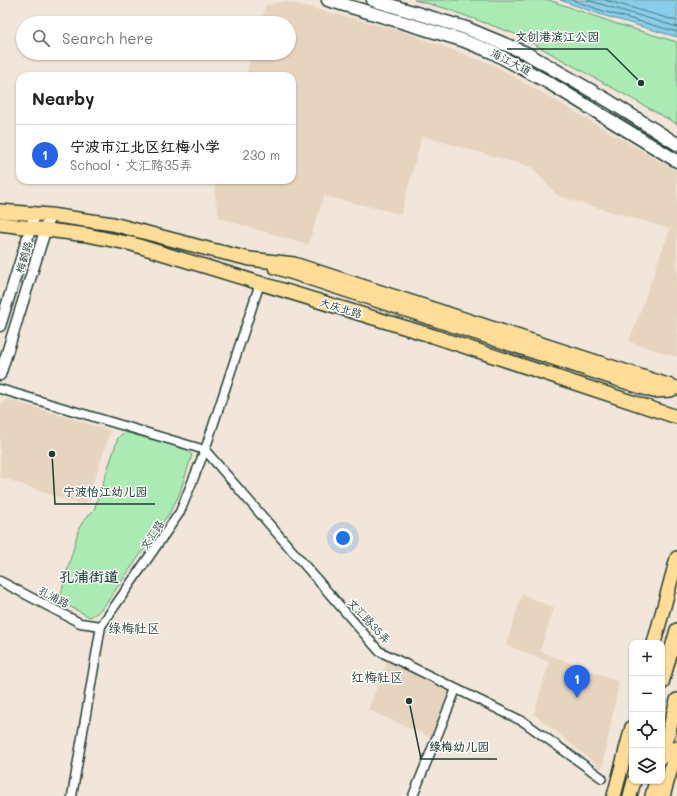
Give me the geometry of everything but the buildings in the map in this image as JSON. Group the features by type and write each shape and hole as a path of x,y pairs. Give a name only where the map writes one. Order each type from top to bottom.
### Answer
{"main road":[{"name":"海江大道","path":"328,0 462,40 492,52 551,84 677,161"},
{"name":"海江大道","path":"373,0 466,28 526,53 609,101 677,144"},
{"path":"0,210 113,224 208,250 250,259 294,264 677,389"},
{"name":"大庆北路","path":"0,224 87,235 132,244 433,336 677,417"},
{"path":"250,259 641,387 654,390 677,389"},
{"path":"655,640 677,558"},
{"path":"664,676 677,630"},
{"path":"664,748 677,700"},
{"path":"614,796 629,738"},
{"path":"663,796 677,748"},
{"path":"630,796 633,784"},
{"path":"652,796 655,784"}],"street":[{"name":"梅鹤路","path":"0,326 35,214"},
{"name":"梅鹤路","path":"0,374 50,215"},
{"name":"文汇路","path":"72,796 101,626 180,512 205,450 260,283"},
{"path":"0,389 205,450"},
{"name":"文汇路35弄","path":"205,450 379,651 524,722 602,778"},
{"name":"孔浦路","path":"0,581 80,623 101,626"},
{"path":"413,796 456,689"}],"shaded area":[{"path":"285,1 401,31 494,65 677,171 677,357 629,342 670,229 558,196 531,167 422,136 401,214 324,196 308,245 219,218 214,190 216,184 296,184 296,72 247,72 250,60 296,60 296,16 263,16 266,5"},
{"path":"7,399 111,431 85,506 0,477 0,405"},
{"path":"522,594 554,608 540,651 619,682 602,769 534,714 549,662 506,645"},
{"path":"388,660 450,692 432,738 368,710"}],"green space":[{"path":"414,0 549,0 617,24 677,42 677,124 518,35 444,8"},
{"path":"124,432 185,448 192,455 179,495 170,512 105,605 97,613 90,617 59,601 79,528 84,520 94,510 118,438"}],"water":[{"path":"560,0 677,0 677,37 602,15"}],"place":[{"name":"文创港滨江公园","path":"641,83"},
{"name":"宁波怡江幼儿园","path":"52,454"},
{"name":"宁波市江北区红梅小学","path":"577,698"},
{"name":"绿梅幼儿园","path":"409,701"}],"district":[{"name":"孔浦街道","path":"89,577"},
{"name":"绿梅社区","path":"134,628"},
{"name":"红梅社区","path":"377,677"}]}
